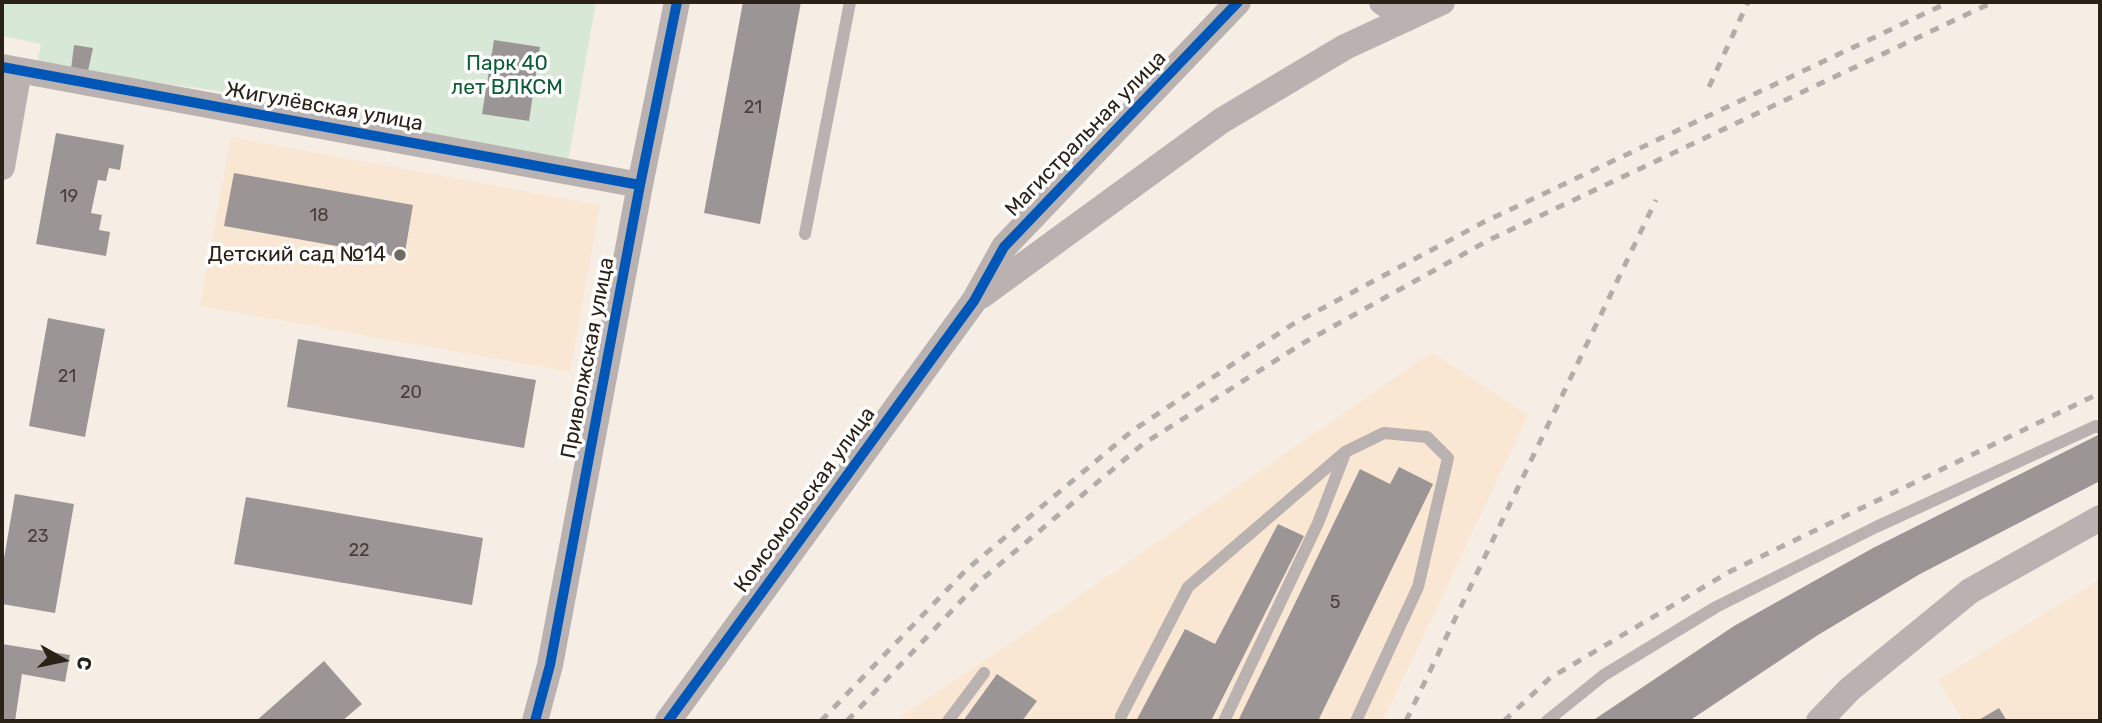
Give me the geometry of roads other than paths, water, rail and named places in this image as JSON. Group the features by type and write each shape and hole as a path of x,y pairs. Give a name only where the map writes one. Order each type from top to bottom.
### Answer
{"street":[{"name":"Приволжская улица","path":"535,721 550,665 677,2"},
{"name":"Магистральная улица","path":"974,301 1004,247 1238,2"},
{"path":"1382,2 1406,19"},
{"path":"974,301 1221,121 1345,47 1442,2"},
{"name":"Жигулёвская улица","path":"10,68 640,185"},
{"path":"2,167 10,68"},
{"name":"Комсомольская улица","path":"668,721 974,301"},
{"path":"1819,721 1850,689 1970,591 2100,518"}],"lane":[{"path":"805,234 850,2"},
{"path":"1548,721 1605,675 1716,607 1911,511 2096,426 2100,428"},
{"path":"1121,721 1121,716 1188,587 1345,452 1384,433 1427,437 1448,458 1418,587 1356,721"},
{"path":"1224,721 1318,523 1345,452"},
{"path":"948,721 984,673"}],"railway":[{"path":"1709,87 1748,2"},
{"path":"821,721 966,570 1132,431 1293,324 1484,222 1949,2"},
{"path":"847,721 981,580 1143,444 1305,342 1489,240 1993,2"},
{"path":"1406,721 1656,200"},
{"path":"1504,721 1550,678 1729,572 2100,393"}],"place":[{"name":"Детский сад №14","path":"400,255"}],"park label":[{"name":"Парк 40 лет ВЛКСМ","path":"507,76"}]}
